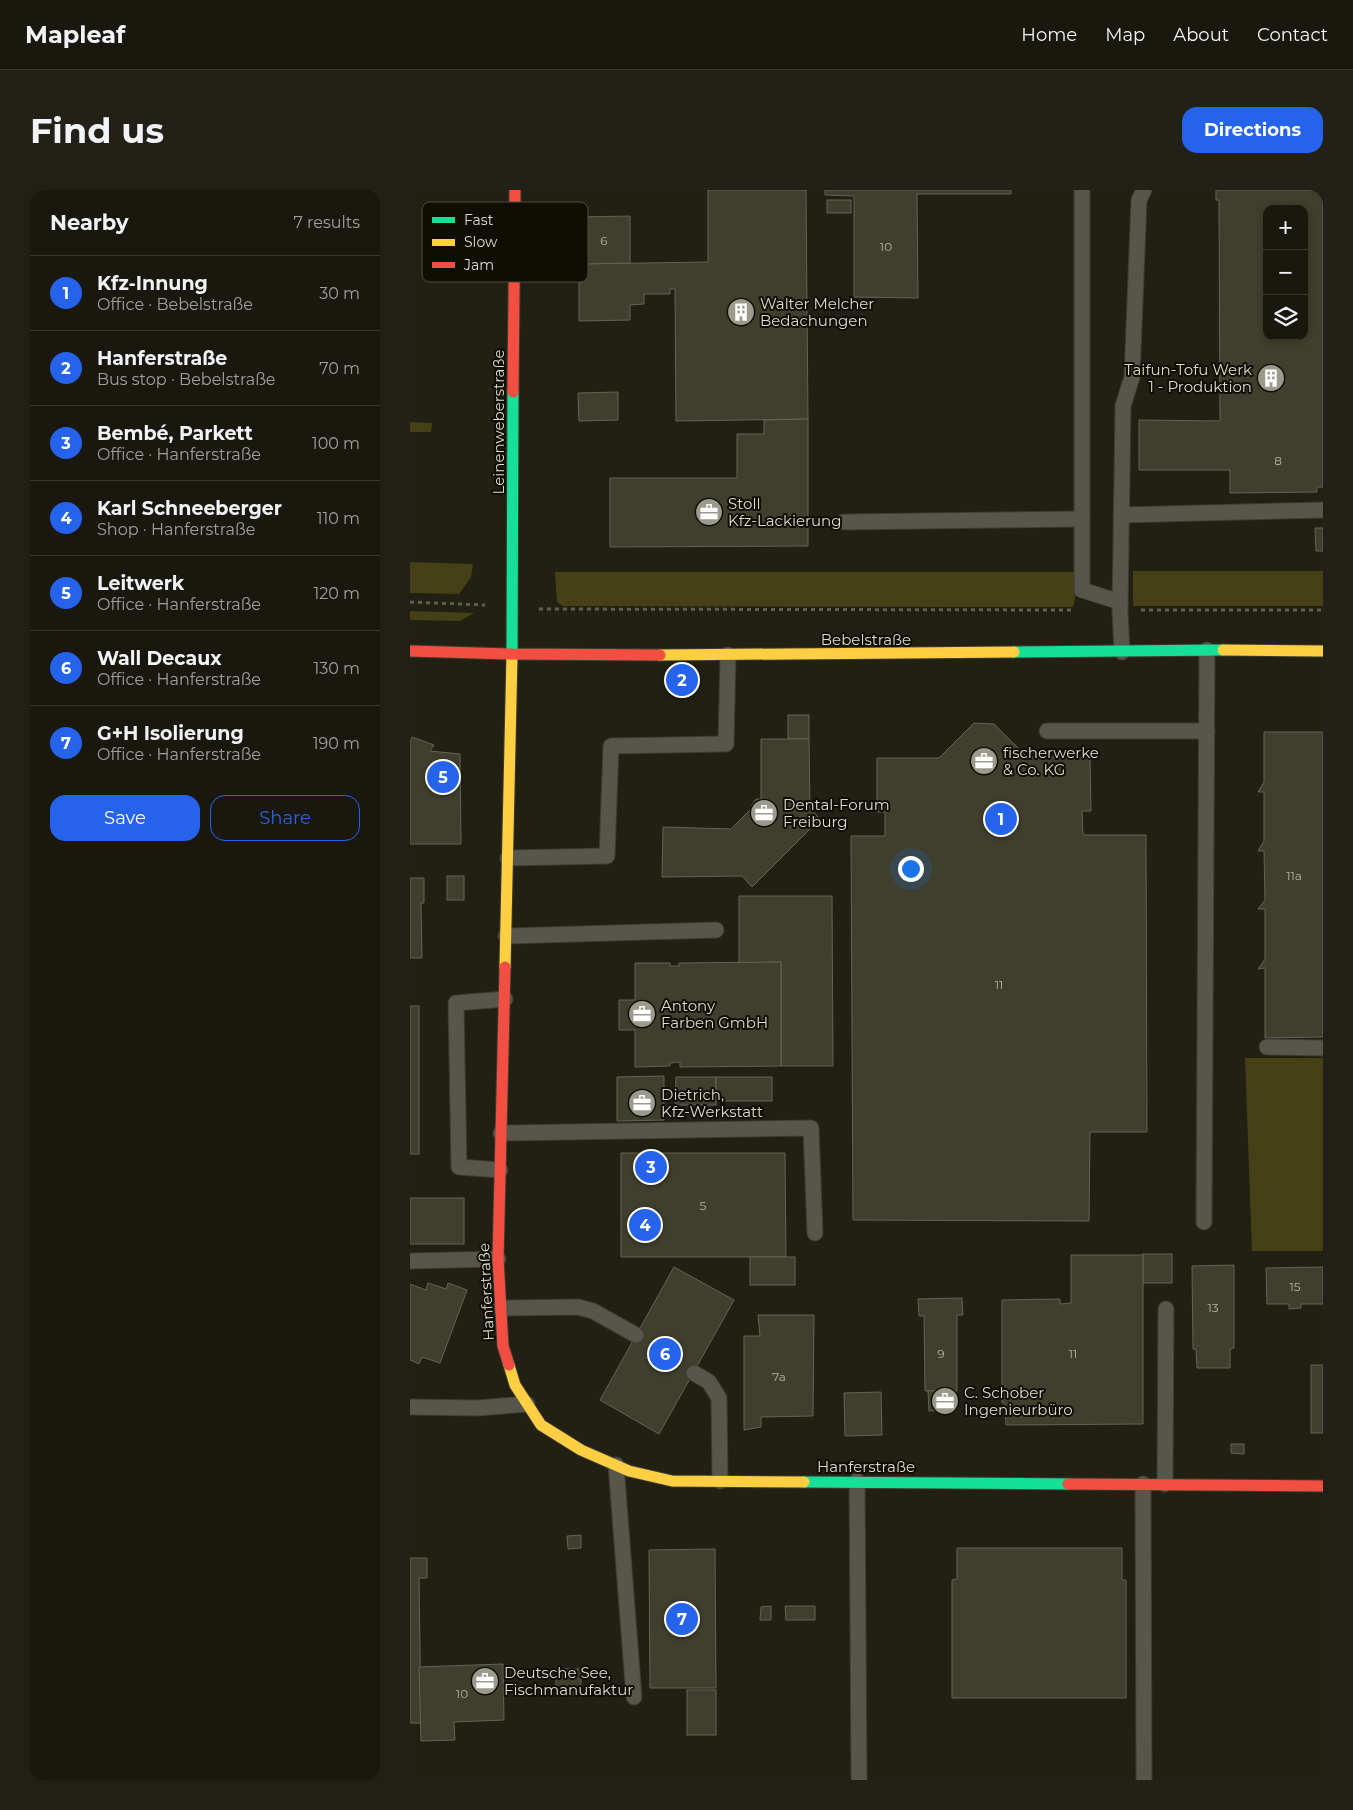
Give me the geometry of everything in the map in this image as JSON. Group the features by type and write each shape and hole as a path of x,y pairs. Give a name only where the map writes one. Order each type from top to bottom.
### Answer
{"street":[{"name":"Leinenweberstraße","path":"512,654 514,282"},
{"name":"Bebelstraße","path":"410,651 512,654 728,655 1207,650 1323,651"},
{"name":"Hanferstraße","path":"512,654 498,1259 503,1346 515,1385 541,1425 581,1450 629,1471 672,1481 1323,1486"}],"lane":[{"path":"1082,190 1082,590 1120,606"},
{"path":"1122,652 1120,606 1123,406 1132,377 1139,200 1144,190"},
{"path":"1121,516 1323,510"},
{"path":"844,522 1082,519"},
{"path":"1204,1222 1207,650"},
{"path":"508,858 607,856 611,746 726,744 728,655"},
{"path":"1047,731 1207,731"},
{"path":"506,936 716,930"},
{"path":"500,1170 459,1168 456,1003 504,999"},
{"path":"1267,1047 1323,1048"},
{"path":"501,1133 811,1128 816,1233"},
{"path":"410,1260 498,1259"},
{"path":"501,1308 578,1307 593,1311 636,1335"},
{"path":"1165,1484 1166,1309"},
{"path":"694,1373 709,1382 719,1398 720,1480"},
{"path":"410,1407 478,1408 527,1404"},
{"path":"616,1465 634,1697"},
{"path":"857,1481 859,1780"},
{"path":"1144,1484 1144,1780"}],"path":[{"path":"410,602 548,610 1080,610"},
{"path":"1120,606 1323,610"}],"shaded area":[{"path":"410,422 432,423 431,432 410,432"},
{"path":"410,562 473,564 471,577 459,594 410,593"},
{"path":"1133,571 1323,571 1323,606 1133,606"},
{"path":"555,572 1080,572 1073,607 563,606 557,602"},
{"path":"410,611 474,613 460,621 410,620"},
{"path":"1245,1058 1323,1058 1323,1251 1252,1251"}],"building":[{"name":"Walter Melcher Bedachungen","path":"708,190 806,190 808,419 676,421 675,289 670,289 670,294 644,294 644,304 630,305 630,320 579,321 579,282 588,282 588,264 708,262"},
{"path":"825,190 1011,190 1011,194 917,194 918,298 854,297 854,196 825,195"},
{"name":"Taifun-Tofu Werk 1 - Produktion","path":"1216,190 1323,190 1323,487 1317,487 1317,492 1230,493 1230,470 1139,470 1139,420 1220,421 1219,200 1216,200"},
{"path":"827,200 851,200 851,213 827,213"},
{"path":"630,216 630,263 588,264 588,217"},
{"path":"618,392 618,420 579,421 578,393"},
{"name":"Stoll Kfz-Lackierung","path":"808,419 808,546 610,547 610,478 737,478 737,434 764,434 764,420"},
{"path":"1315,528 1323,528 1323,551 1316,551"},
{"path":"788,715 809,715 809,739 788,739"},
{"path":"974,723 994,724 1027,757 1090,757 1091,811 1082,811 1083,835 1146,835 1147,1132 1090,1132 1089,1221 853,1220 851,836 885,836 885,812 877,812 877,758 939,758"},
{"path":"1264,732 1323,732 1323,1037 1265,1038 1265,968 1258,969 1265,959 1265,909 1258,909 1265,900 1264,851 1258,851 1264,841 1264,792 1258,792 1264,782"},
{"path":"412,737 434,745 430,751 460,754 461,844 410,844 410,742"},
{"path":"761,739 809,739 810,808 820,819 752,887 742,876 662,877 663,827 731,829 751,809 756,799 761,799"},
{"path":"447,876 464,876 464,900 447,900"},
{"path":"410,878 424,878 424,903 421,903 422,958 410,958"},
{"path":"739,896 832,896 833,1066 781,1066 781,962 739,963"},
{"path":"781,962 781,1066 680,1067 680,1062 670,1063 670,1066 635,1067 635,1030 619,1030 619,1000 635,1000 635,963 670,963 670,966 679,966 679,963"},
{"path":"410,1006 419,1006 419,1154 410,1154"},
{"path":"664,1076 664,1120 617,1121 617,1077"},
{"path":"676,1077 716,1077 716,1105 675,1105"},
{"path":"716,1077 772,1077 772,1101 716,1101"},
{"path":"621,1153 785,1153 786,1257 621,1257"},
{"path":"410,1198 464,1198 464,1244 410,1244"},
{"path":"1143,1254 1172,1254 1172,1283 1143,1283"},
{"path":"1071,1255 1143,1255 1143,1424 1006,1425 1005,1403 1002,1403 1002,1300 1060,1299 1060,1304 1071,1303"},
{"path":"750,1257 795,1257 795,1285 750,1285"},
{"path":"1234,1265 1234,1348 1230,1349 1230,1368 1197,1368 1196,1349 1193,1349 1192,1266"},
{"path":"674,1267 734,1300 659,1434 600,1400"},
{"path":"1323,1267 1323,1304 1301,1304 1301,1308 1289,1309 1289,1304 1267,1304 1266,1268"},
{"path":"428,1283 446,1289 448,1283 467,1290 440,1363 422,1357 419,1364 410,1360 410,1284 426,1290"},
{"path":"962,1298 963,1315 957,1315 957,1391 925,1391 924,1316 919,1316 918,1299"},
{"path":"758,1315 814,1315 813,1416 761,1417 761,1427 744,1430 744,1336 760,1336"},
{"path":"1311,1365 1323,1365 1323,1433 1311,1433"},
{"path":"928,1391 955,1391 954,1410 929,1411"},
{"path":"881,1392 882,1435 845,1436 844,1393"},
{"path":"1231,1444 1244,1444 1244,1454 1231,1453"},
{"path":"581,1535 581,1548 568,1549 567,1536"},
{"path":"957,1548 1122,1548 1122,1580 1126,1580 1126,1698 952,1698 952,1580 957,1579"},
{"path":"715,1549 716,1688 650,1688 649,1550"},
{"path":"410,1558 427,1558 427,1578 419,1578 421,1723 410,1723"},
{"path":"771,1606 771,1620 760,1620 761,1607"},
{"path":"785,1606 815,1606 815,1620 786,1620"},
{"path":"503,1664 504,1720 454,1722 455,1740 421,1741 419,1667"},
{"path":"556,1669 581,1669 581,1694 556,1694"},
{"path":"687,1690 716,1690 716,1735 687,1735"}],"traffic: fast":[{"path":"512,655 513,392"},
{"path":"1014,652 1223,650"},
{"path":"804,1482 1068,1484"}],"traffic: slow":[{"path":"1223,650 1323,651"},
{"path":"660,655 1014,652"},
{"path":"505,967 512,655"},
{"path":"509,1365 515,1385 541,1425 581,1450 629,1471 672,1481 804,1482"}],"traffic: jam":[{"path":"515,190 515,202"},
{"path":"513,392 514,282"},
{"path":"410,651 660,655"},
{"path":"505,967 498,1259 503,1346 509,1365"},
{"path":"1068,1484 1323,1486"}],"place":[{"name":"Walter Melcher Bedachungen","path":"741,312"},
{"name":"Taifun-Tofu Werk 1 - Produktion","path":"1271,378"},
{"name":"Stoll Kfz-Lackierung","path":"709,512"},
{"name":"Hanferstraße","path":"682,680"},
{"name":"fischerwerke & Co. KG","path":"984,761"},
{"name":"Leitwerk","path":"443,777"},
{"name":"Dental-Forum Freiburg","path":"764,813"},
{"name":"Kfz-Innung","path":"1001,819"},
{"name":"Antony Farben GmbH","path":"642,1014"},
{"name":"Dietrich, Kfz-Werkstatt","path":"642,1103"},
{"name":"Bembé, Parkett","path":"651,1167"},
{"name":"Karl Schneeberger","path":"645,1225"},
{"name":"Wall Decaux","path":"665,1354"},
{"name":"C. Schober Ingenieurbüro","path":"945,1401"},
{"name":"G+H Isolierung","path":"682,1619"},
{"name":"Deutsche See, Fischmanufaktur","path":"485,1681"}]}
